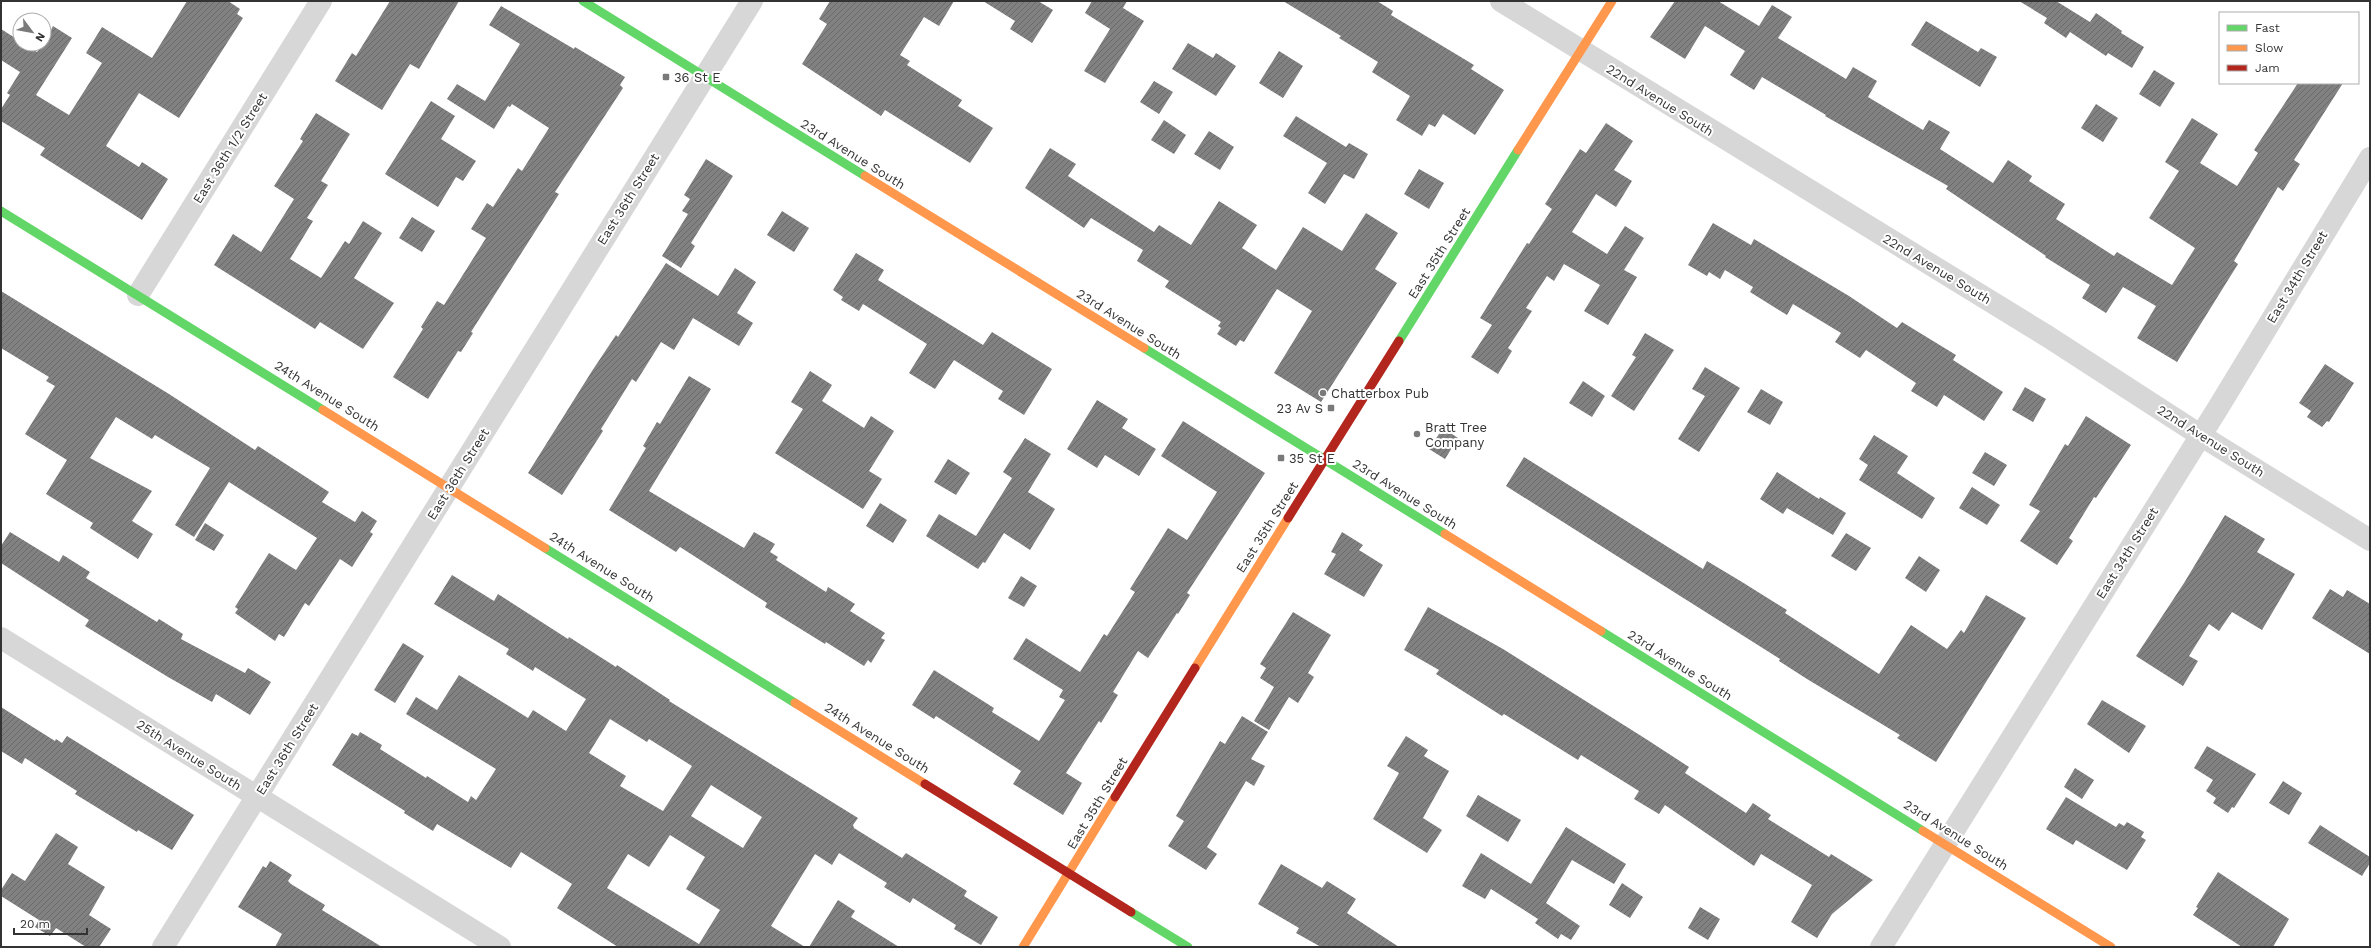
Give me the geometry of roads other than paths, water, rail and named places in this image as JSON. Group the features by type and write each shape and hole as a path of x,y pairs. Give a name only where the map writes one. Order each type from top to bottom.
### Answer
{"street":[{"name":"East 36th 1/2 Street","path":"138,295 321,1"},
{"name":"23rd Avenue South","path":"583,1 2110,947"},
{"name":"East 36th Street","path":"163,947 752,1"},
{"name":"22nd Avenue South","path":"1501,1 2047,336 2200,435 2370,540"},
{"name":"East 35th Street","path":"1023,947 1197,664 1612,1"},
{"name":"East 34th Street","path":"1881,947 2200,435 2370,158"},
{"name":"24th Avenue South","path":"1,211 450,487 1188,947"},
{"name":"25th Avenue South","path":"1,638 257,798 500,947"}],"place":[{"name":"36 St E","path":"666,77"},
{"name":"Chatterbox Pub","path":"1323,393"},
{"name":"23 Av S","path":"1331,408"},
{"name":"Bratt Tree Company","path":"1417,434"},
{"name":"35 St E","path":"1281,458"}]}
